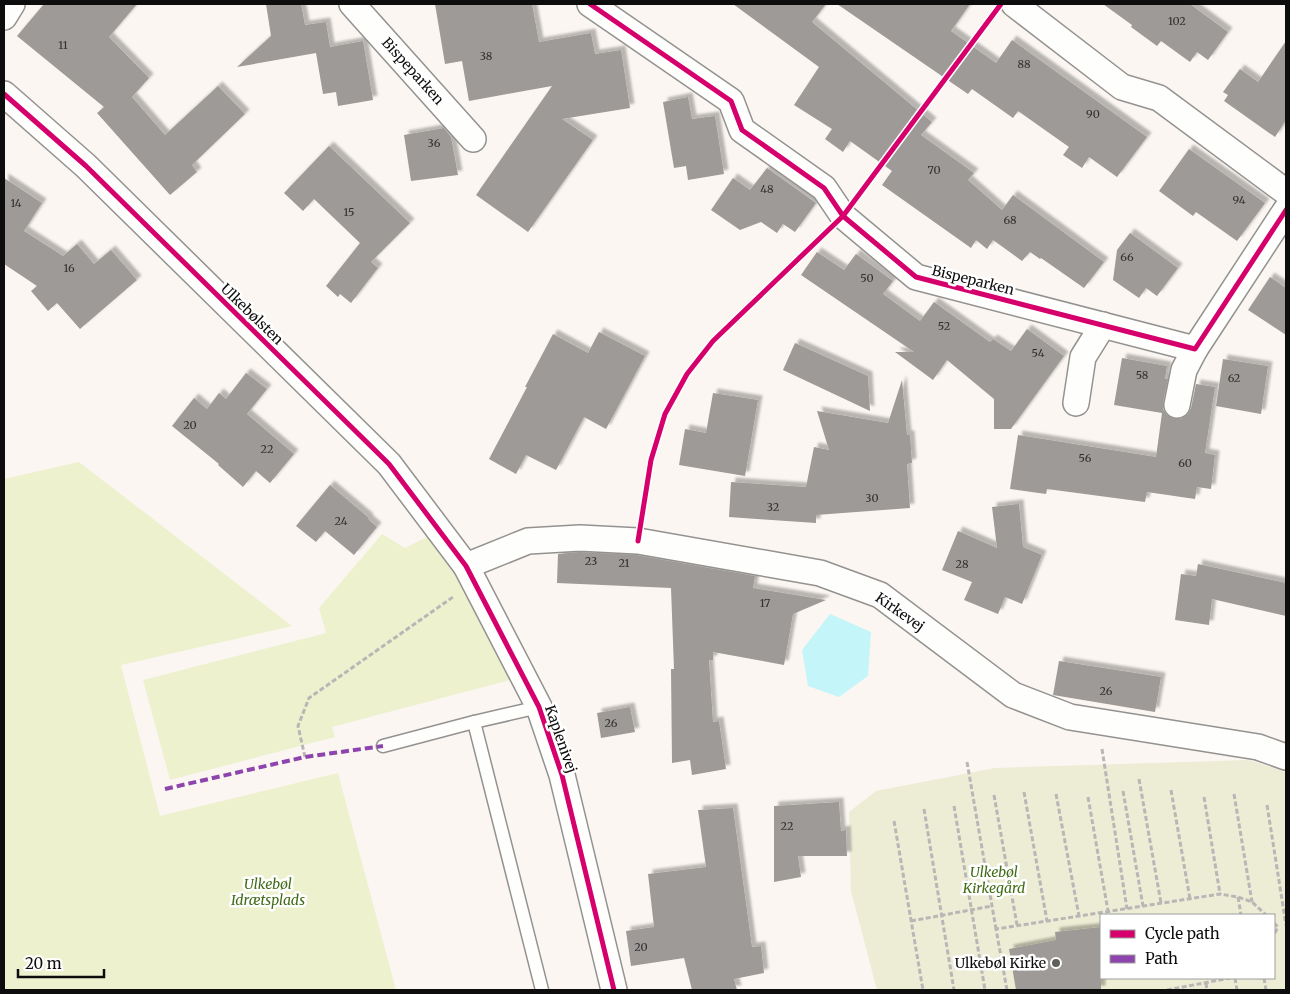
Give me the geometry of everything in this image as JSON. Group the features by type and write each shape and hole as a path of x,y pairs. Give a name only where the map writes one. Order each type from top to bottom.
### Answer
{"street":[{"path":"4,17 12,4"},
{"name":"Bispeparken","path":"352,4 473,139"},
{"name":"Bispeparken","path":"590,4 731,101 742,130 824,188 843,216 916,277 1195,349"},
{"path":"1014,4 1122,87 1159,98 1286,192"},
{"name":"Ulkebølsten","path":"4,94 86,166 389,464 470,574"},
{"path":"1177,405 1184,370 1195,349 1286,210"},
{"path":"1076,403 1083,358 1103,325"},
{"name":"Kirkevej","path":"470,574 528,541 580,538 638,541 820,573 880,595 1013,695 1070,717 1258,747 1286,757"},
{"name":"Kaplenivej","path":"470,574 539,708 562,775 614,990"}],"lane":[{"path":"384,746 474,722 539,708"},
{"path":"474,722 542,990"}],"path":[{"path":"305,757 298,726 308,698 470,574"},
{"path":"967,762 1007,990"},
{"path":"1104,762 1127,909"},
{"path":"1139,780 1161,903"},
{"path":"1171,790 1190,899"},
{"path":"1124,791 1143,906"},
{"path":"1024,792 1047,921"},
{"path":"1056,794 1079,916"},
{"path":"1234,794 1252,902"},
{"path":"994,795 1016,926"},
{"path":"1088,797 1108,912"},
{"path":"1204,797 1220,894"},
{"path":"1267,805 1286,926 1278,927"},
{"path":"954,806 985,990"},
{"path":"924,810 954,990"},
{"path":"894,821 923,990"},
{"path":"996,929 1220,894 1252,902 1265,914"},
{"path":"1238,898 1241,914"},
{"path":"911,921 992,906"},
{"path":"1275,924 1278,927"},
{"path":"1275,933 1278,927"},
{"path":"1167,990 1224,979"},
{"path":"1206,982 1208,990"}],"green space":[{"name":"Ulkebøl Idrætsplads","path":"79,462 292,626 121,665 160,816 338,773 396,990 4,990 4,479"},
{"path":"382,534 405,548 427,537 455,575 510,680 332,727 335,737 170,780 143,680 326,633 319,608"},
{"name":"Ulkebøl Kirkegård","path":"1249,760 1283,771 1286,773 1286,990 877,990 851,891 849,812 876,791 995,768"}],"water":[{"path":"830,614 871,632 868,676 839,697 808,686 802,650"}],"building":[{"path":"44,4 137,4 109,37 149,78 132,97 165,135 218,86 245,114 192,165 197,172 170,195 97,113 104,107 17,36"},
{"path":"266,4 301,4 305,25 326,22 330,47 363,41 373,100 338,106 336,92 323,94 316,53 237,67 271,36"},
{"path":"435,4 532,4 539,42 591,33 595,54 621,50 630,108 562,119 593,140 528,232 476,195 552,86 469,101 462,61 445,64"},
{"path":"733,4 826,4 812,22 932,122 921,135 974,173 968,180 1002,210 1013,195 1104,262 1084,288 1030,252 1022,261 993,240 987,249 976,240 971,248 882,185 892,171 850,141 843,152 825,139 832,129 794,105 819,67"},
{"path":"837,4 970,4 951,31 996,63 1012,40 1147,137 1117,177 1089,157 1082,168 1063,155 1069,147 1018,111 1013,118 972,89 968,94"},
{"path":"1103,4 1190,4 1228,32 1208,60 1197,52 1190,62 1161,41 1157,46"},
{"path":"1286,41 1286,120 1275,137 1224,101 1228,95 1223,92 1240,69 1258,82"},
{"path":"688,97 692,119 715,116 724,174 688,180 686,166 674,168 663,102"},
{"path":"444,128 451,137 458,175 411,181 404,135"},
{"path":"329,146 410,223 371,262 378,268 351,303 340,294 338,297 326,286 360,243 314,199 303,211 284,193"},
{"path":"1189,149 1265,203 1237,241 1196,212 1193,216 1159,191"},
{"path":"767,168 816,203 795,232 783,224 777,233 761,222 740,230 711,210 733,178 750,190"},
{"path":"4,178 42,203 24,231 63,256 77,244 94,264 111,250 137,280 80,329 57,303 48,311 31,291 37,286 4,264"},
{"path":"1130,233 1178,268 1157,296 1146,288 1139,298 1113,280 1117,250"},
{"path":"817,252 844,270 856,254 893,281 883,294 920,321 934,302 990,342 993,339 1011,351 1027,329 1064,356 1011,429 994,429 994,399 947,360 933,380 895,352 914,352 801,275"},
{"path":"1270,277 1286,288 1286,335 1248,310"},
{"path":"599,332 645,356 606,429 584,417 556,470 526,455 516,474 489,459 553,334 588,353"},
{"path":"795,343 868,376 870,411 783,370"},
{"path":"1122,358 1167,366 1165,379 1168,379 1163,409 1167,415 1174,419 1181,419 1188,414 1196,384 1215,387 1205,453 1215,455 1211,489 1197,487 1195,499 1147,492 1145,502 1047,489 1046,494 1010,489 1018,435 1156,457 1162,413 1114,405"},
{"path":"1223,359 1268,366 1261,414 1216,406"},
{"path":"246,373 267,389 247,414 294,454 270,483 256,471 243,487 219,464 172,426 194,398 207,409 219,393 226,399"},
{"path":"902,380 907,435 910,435 912,463 907,464 910,508 816,515 816,523 729,517 731,482 806,487 814,447 829,450 817,411 888,423"},
{"path":"713,393 758,400 745,476 679,465 685,429 706,433"},
{"path":"330,485 377,527 354,555 325,531 316,542 296,526"},
{"path":"1019,504 1023,547 1042,555 1022,604 1005,597 998,614 964,600 972,582 942,570 958,531 997,548 992,507"},
{"path":"580,552 636,555 755,576 753,588 826,600 793,614 784,665 713,652 713,660 709,660 713,722 719,721 726,769 692,775 690,760 672,763 671,669 674,669 671,588 557,583 558,554"},
{"path":"1198,564 1286,583 1286,616 1212,599 1209,625 1175,620 1181,574 1196,576"},
{"path":"1059,661 1161,677 1155,712 1053,695"},
{"path":"630,707 635,732 601,738 597,713"},
{"path":"839,802 841,831 846,830 847,856 798,856 801,877 774,882 774,806"},
{"path":"733,808 752,947 761,946 764,973 734,979 737,990 692,990 684,958 631,966 626,931 654,927 648,874 706,867 698,810"},
{"name":"Ulkebøl Kirke","path":"1100,927 1101,990 1016,990 1009,949 1056,940 1055,932"}],"marked path":[{"path":"165,789 305,757 383,746"}],"cycle path":[{"path":"590,4 731,101 742,130 824,188 843,216 916,277 1195,349 1286,210"},
{"path":"638,541 651,460 665,414 687,374 713,341 843,216 1001,4"},
{"path":"4,94 86,166 389,464 466,566 539,707 562,775 614,990"}],"place":[{"name":"Ulkebøl Kirke","path":"1056,963"}]}
